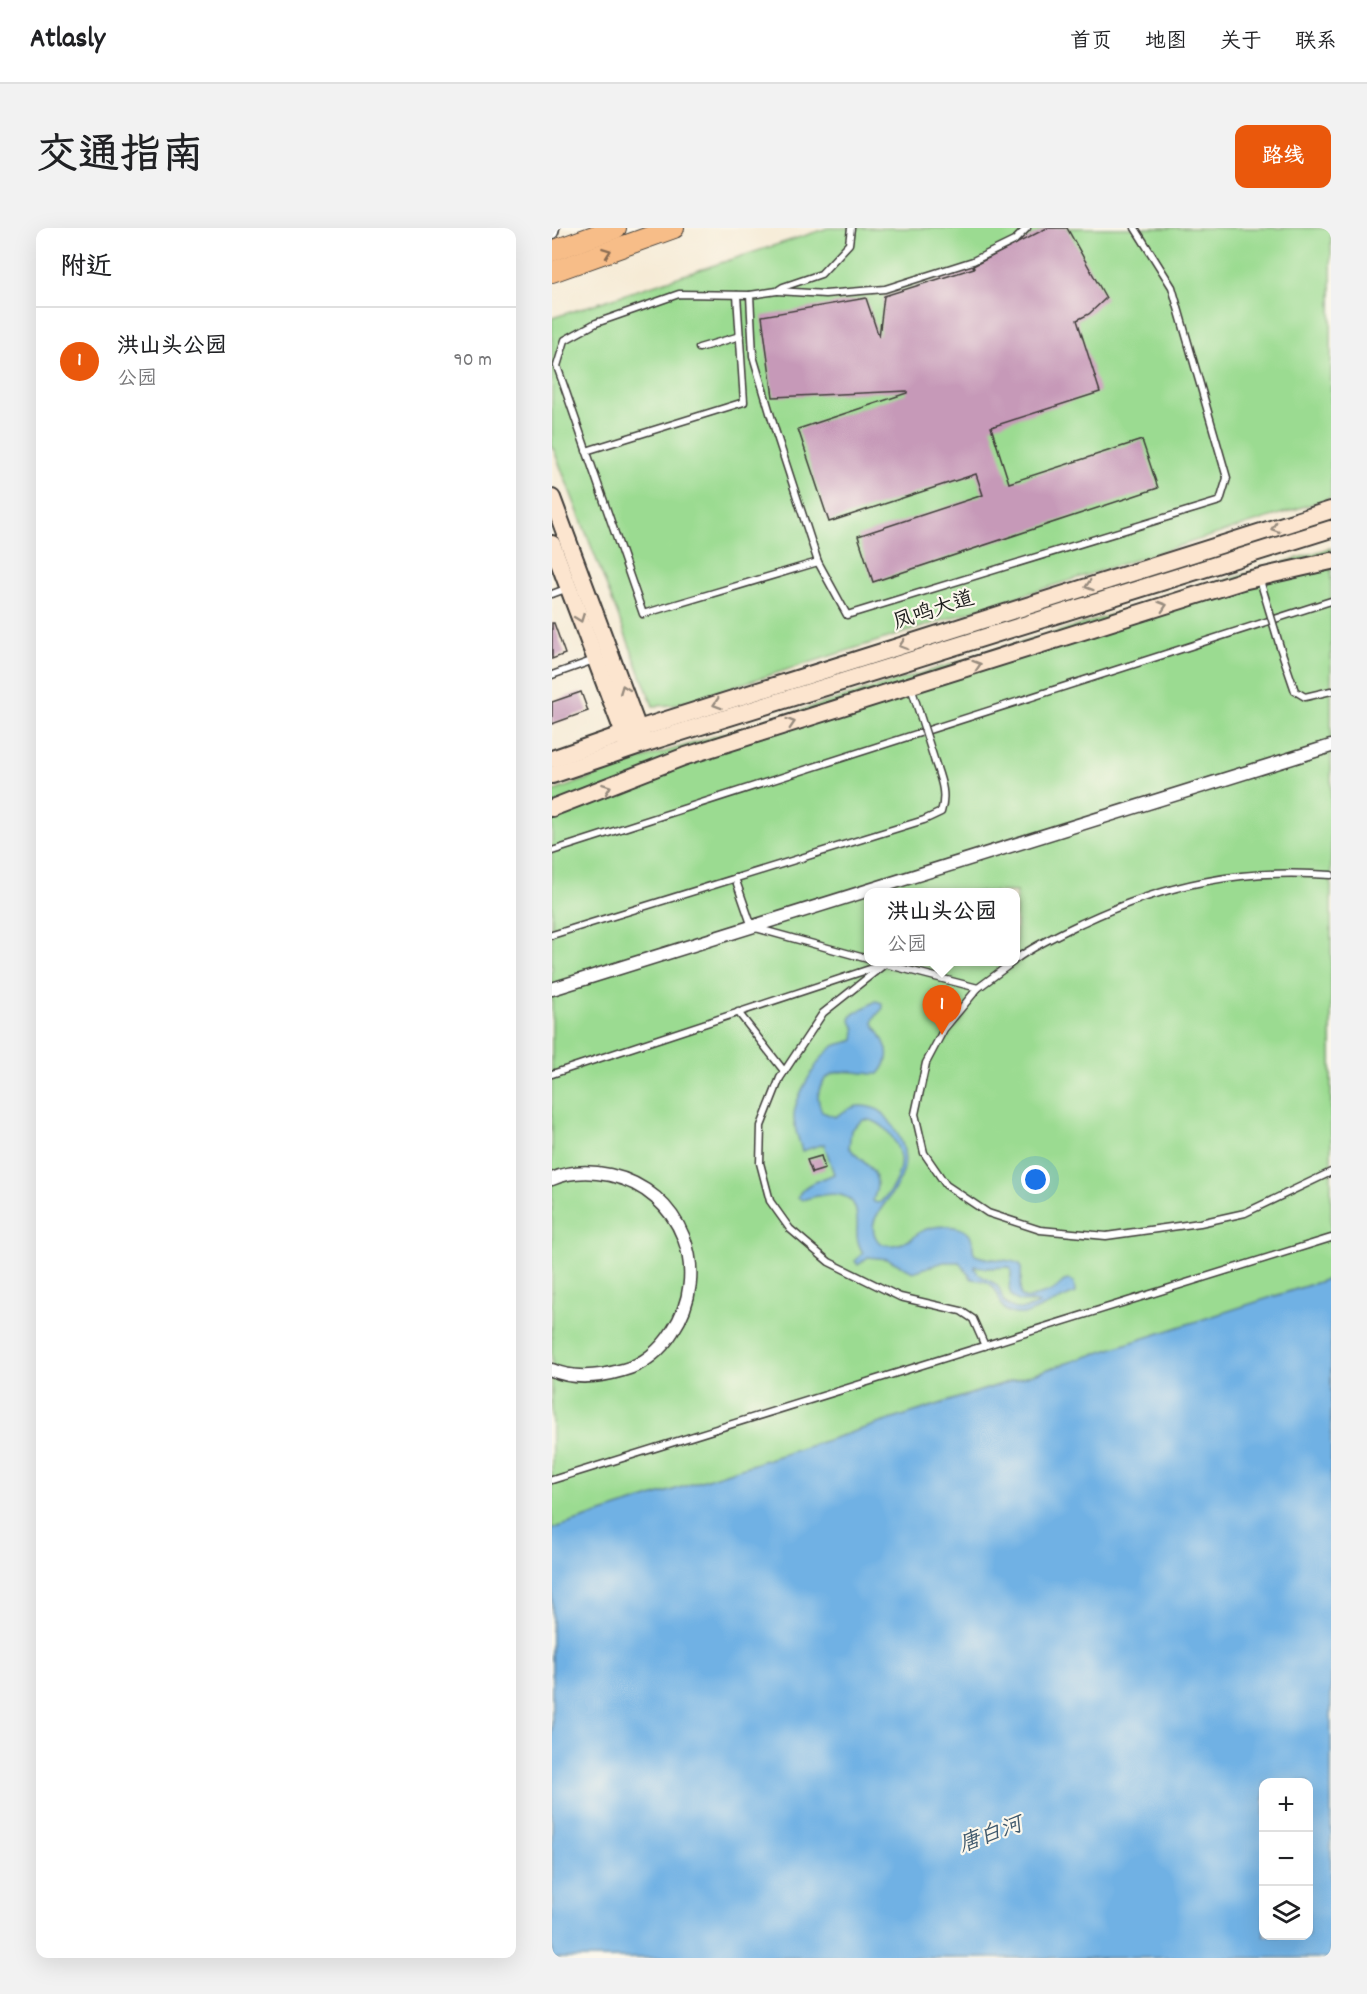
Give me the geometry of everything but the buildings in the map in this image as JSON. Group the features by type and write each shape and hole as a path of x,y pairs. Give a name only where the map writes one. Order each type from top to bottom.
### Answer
{"main road":[{"path":"552,250 616,228"},
{"path":"552,272 674,228"},
{"path":"552,498 634,739"},
{"name":"凤鸣大道","path":"552,775 634,739 1331,510"},
{"name":"凤鸣大道","path":"552,759 634,739 1331,529"},
{"path":"552,544 596,659 634,739"},
{"path":"552,808 683,757 1258,577 1331,561"}],"street":[{"path":"877,888 1331,746"},
{"path":"552,989 864,892"},
{"path":"552,1179 562,1175 594,1172 625,1179 653,1194 674,1218 688,1247 691,1282 682,1317 663,1346 636,1366 600,1377 564,1375 552,1370"}],"lane":[{"path":"777,291 821,274 849,244 851,228"},
{"path":"818,562 643,614 557,366 565,340 596,323 679,294 750,295 777,291 825,294 885,289 973,261 1014,241 1027,228"},
{"path":"750,295 753,356 818,562 847,615 1220,501 1227,478 1172,287 1135,228"},
{"path":"586,451 744,402 737,295"},
{"path":"699,348 740,336"},
{"path":"1258,577 1295,691 1305,697 1331,691"},
{"path":"552,594 569,588"},
{"path":"552,850 1331,602"},
{"path":"552,675 596,659"},
{"path":"552,936 941,812 944,790 910,686"},
{"path":"1020,956 1058,934 1108,911 1145,896 1183,886 1248,875 1301,873 1331,875"},
{"path":"735,879 752,927 864,958"},
{"path":"552,1074 879,966"},
{"path":"882,966 823,1013 784,1071 761,1126 760,1163 770,1201 790,1229 832,1265 900,1297 961,1311 973,1319 985,1346"},
{"path":"893,966 978,988"},
{"path":"1006,966 978,988 944,1029 926,1063 915,1114 924,1153 946,1185 988,1213 1040,1230 1106,1236 1200,1223 1245,1214 1331,1172"},
{"path":"738,1012 784,1071"},
{"path":"552,1480 1331,1238"}],"green space":[{"path":"828,228 1331,228 1331,498 675,705 653,706 552,445 552,318"},
{"path":"1331,548 1331,1278 552,1529 552,792 638,760"}],"water":[{"path":"876,1001 882,1003 883,1008 874,1018 873,1023 886,1048 887,1061 879,1074 840,1072 833,1074 822,1084 818,1098 822,1112 835,1117 857,1106 880,1111 893,1126 903,1146 905,1164 900,1179 877,1216 873,1227 879,1242 888,1245 899,1244 931,1228 945,1226 959,1228 971,1236 975,1255 1020,1264 1021,1296 1026,1299 1053,1291 1064,1281 1069,1280 1074,1282 1075,1293 1027,1314 1016,1314 1005,1309 990,1284 972,1279 959,1262 944,1262 913,1272 888,1259 868,1257 858,1265 855,1261 863,1253 857,1236 857,1217 853,1203 848,1198 833,1194 802,1200 798,1197 808,1185 834,1174 824,1144 802,1151 794,1124 795,1108 808,1078 827,1052 835,1046 854,1040 855,1029 850,1019 853,1014","holes":["863,1120 870,1120 888,1131 896,1144 900,1157 895,1183 879,1203 873,1200 877,1181 872,1169 849,1147 851,1130","975,1266 1010,1267 1009,1289 1013,1297 1019,1301 1039,1304 1025,1309 1010,1307 1003,1300 998,1287 980,1275"]},
{"name":"唐白河","path":"1331,1278 1331,1958 552,1958 552,1529"}],"place":[{"name":"洪山头公园","path":"942,1035"}]}
